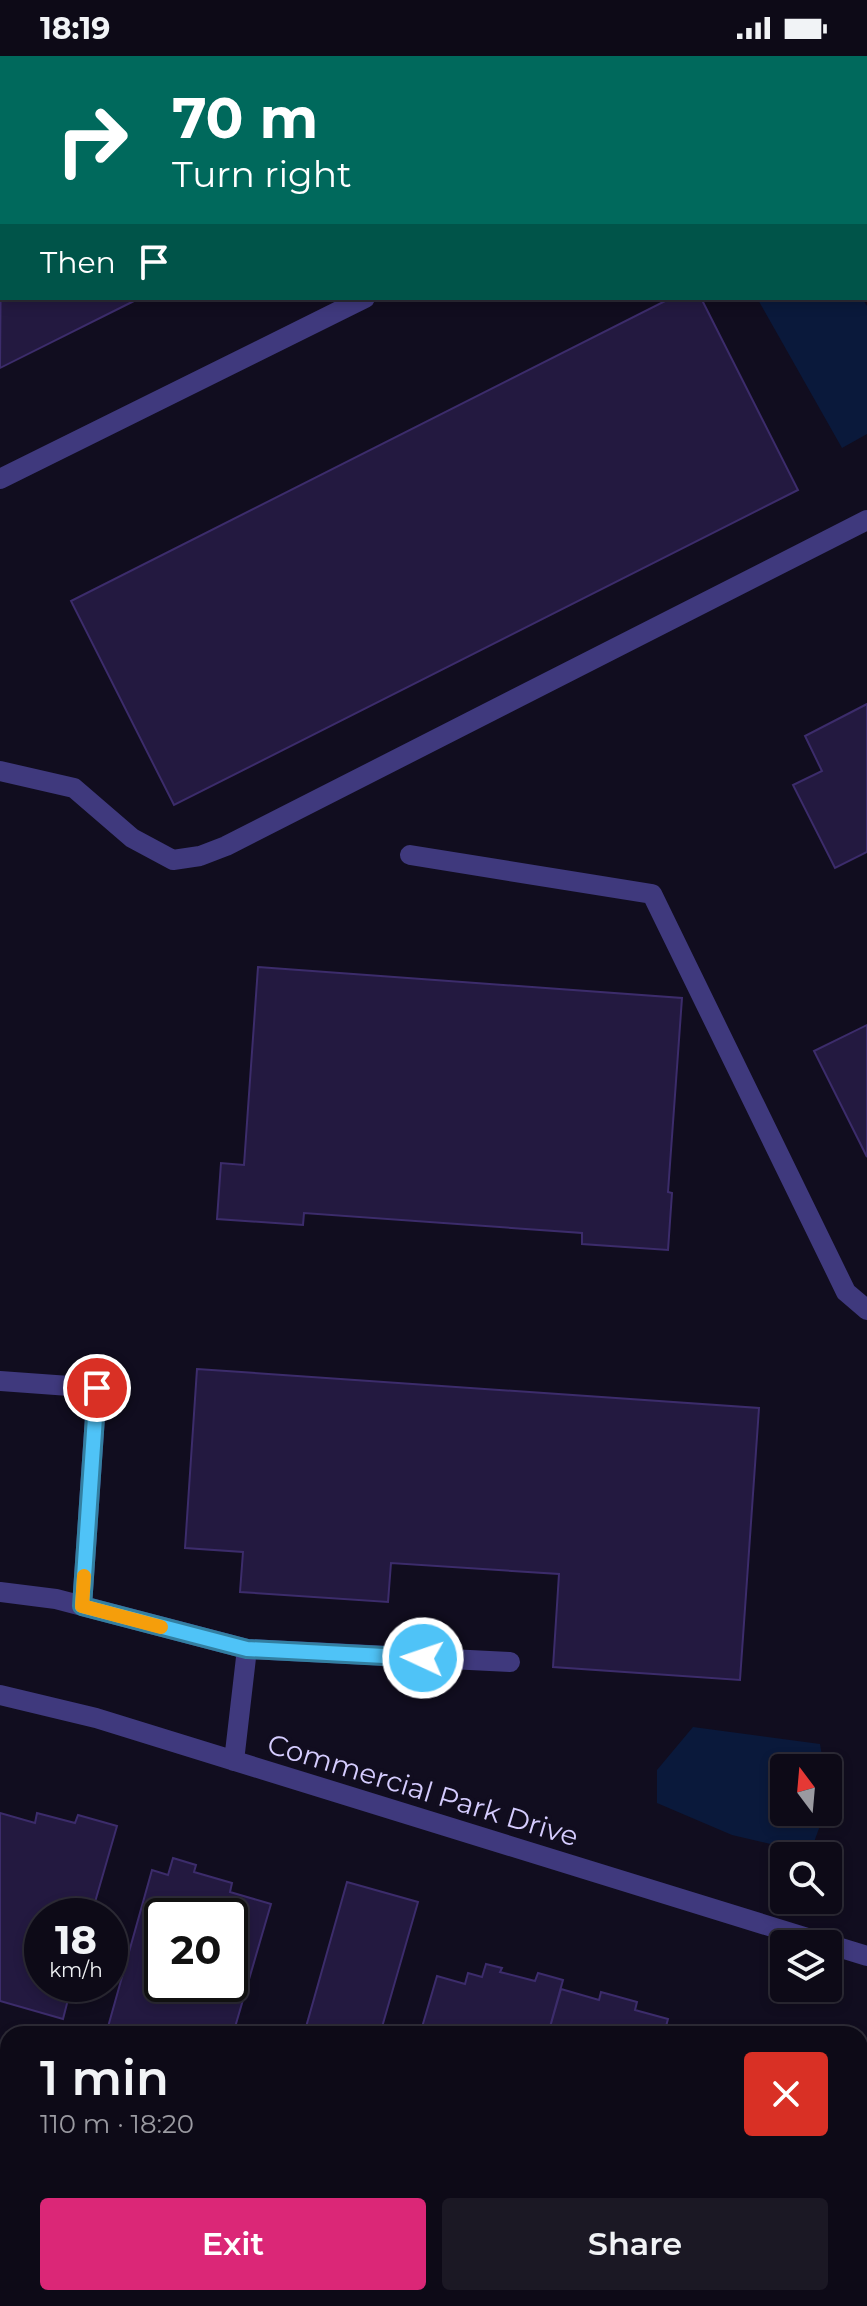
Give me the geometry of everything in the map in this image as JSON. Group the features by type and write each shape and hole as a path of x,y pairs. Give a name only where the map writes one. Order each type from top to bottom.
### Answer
{"street":[{"path":"0,479 361,300"},
{"path":"0,771 74,788 132,838 173,860 200,856 226,846 867,520"},
{"path":"410,855 652,894 846,1292 867,1310"},
{"path":"0,1381 97,1388 82,1606"},
{"path":"0,1592 56,1599 247,1649 510,1662"},
{"path":"234,1761 247,1649"},
{"name":"Commercial Park Drive","path":"0,1695 96,1718 783,1930"},
{"name":"Commercial Park Drive","path":"842,1948 867,1956"}],"water":[{"path":"758,300 863,300 867,306 867,434 842,448"},
{"path":"693,1727 820,1744 822,1754 770,1754 770,1826 820,1826 814,1842 770,1844 732,1835 657,1803 657,1770"}],"building":[{"path":"1,300 136,300 0,368"},
{"path":"667,300 702,300 798,490 174,805 71,601"},
{"path":"867,704 867,852 835,868 793,785 822,771 805,736"},
{"path":"258,967 682,998 668,1192 672,1193 668,1250 582,1244 582,1233 304,1213 303,1225 217,1219 221,1163 244,1165"},
{"path":"867,1025 867,1157 814,1051"},
{"path":"197,1369 759,1408 740,1680 553,1667 559,1574 391,1563 388,1602 240,1592 243,1552 185,1548"},
{"path":"0,1813 35,1823 37,1813 75,1823 78,1815 117,1826 96,1898 24,1898 24,2002 67,2002 63,2019 0,2001"},
{"path":"173,1858 196,1865 194,1872 232,1883 230,1892 271,1904 248,1983 248,1898 144,1898 152,1870 168,1875"},
{"path":"347,1882 418,1902 382,2026 306,2026"},
{"path":"144,1899 144,2002 242,2002 235,2026 108,2026 115,2002 128,2002 128,1956"},
{"path":"486,1964 502,1968 500,1972 535,1981 538,1973 563,1980 550,2026 422,2026 437,1976 465,1984 468,1973 482,1977"},
{"path":"561,1989 599,2000 601,1992 637,2002 635,2010 668,2019 666,2026 550,2026"}],"slow traffic":[{"path":"84,1576 82,1606 161,1627"}],"route":[{"path":"97,1388 82,1606 247,1649 423,1658"}]}
